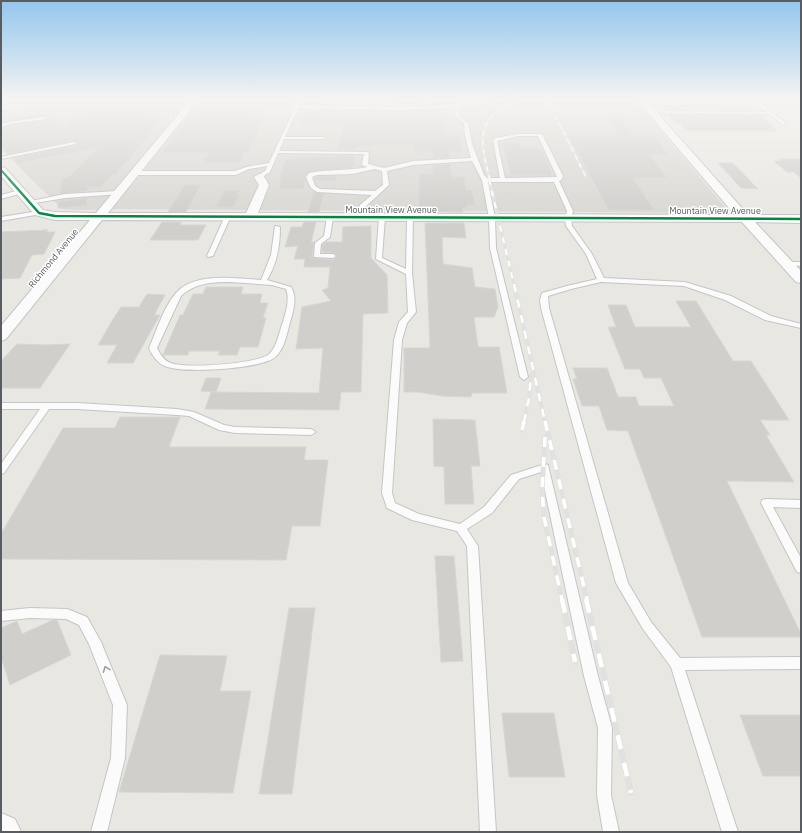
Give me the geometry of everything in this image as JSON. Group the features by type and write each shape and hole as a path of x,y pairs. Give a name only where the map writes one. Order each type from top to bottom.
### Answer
{"street":[{"name":"Richmond Avenue","path":"1,336 98,216 119,193 164,138"},
{"path":"674,138 745,219 801,279"},
{"path":"1,170 39,213"},
{"path":"251,216 264,184 259,177"},
{"name":"Mountain View Avenue","path":"39,213 55,216 251,216 275,222 288,216 745,219 801,218"}],"lane":[{"path":"259,177 268,171 283,138 324,138"},
{"path":"468,138 475,159 485,180 492,218 493,248 524,377"},
{"path":"502,180 495,141 503,138"},
{"path":"485,180 556,180 560,178 541,138"},
{"path":"1,158 74,143"},
{"path":"277,152 367,153 365,165 384,170 413,163 475,159"},
{"path":"136,172 236,173 248,168 272,164"},
{"path":"376,168 352,172 317,173 311,174 310,177 313,187 319,191 376,193"},
{"path":"358,217 362,206 386,185 384,170"},
{"path":"556,180 570,211 568,218 569,226 589,254 601,280"},
{"path":"1,197 20,192"},
{"path":"29,202 65,196 119,193"},
{"path":"1,219 39,213"},
{"path":"210,256 228,216"},
{"path":"330,216 327,237 318,243 316,256 333,256"},
{"path":"382,217 379,259 409,273"},
{"path":"410,217 409,273 412,312 403,322 398,340 387,493 391,505 416,517 461,528 472,546 488,832"},
{"path":"263,282 273,260 278,235 275,222"},
{"path":"788,264 801,264"},
{"path":"730,832 677,664 649,630 622,583 544,300 545,295 564,288 601,280 685,284 728,298 768,318 801,326"},
{"path":"202,282 263,282 273,283 289,288 292,295 289,313 278,347 271,356 256,363 215,367 171,366 163,362 155,354 153,348 179,294 186,287 202,282"},
{"path":"1,406 77,406 177,412 191,414 222,428 235,430 311,432"},
{"path":"1,471 46,407"},
{"path":"461,528 488,510 515,477 544,467 591,676 605,728 604,795 611,832"},
{"path":"801,504 766,503 801,569"},
{"path":"1,616 30,613 67,614 82,621 95,642 120,705 118,758 99,832"},
{"path":"677,664 801,663"}],"shaded area":[{"path":"1,138 667,138 730,213 62,209 1,149"}],"building":[{"path":"1,138 146,138 115,175 112,175 101,187 88,187 87,191 60,194 62,179 69,177 98,148 18,163 14,158 76,145 78,143 74,141 10,154 7,153 1,146"},
{"path":"174,138 255,138 248,153 244,153 239,163 203,163 210,153 162,153"},
{"path":"340,138 460,138 462,152 449,152 450,158 433,158 432,152 414,152 414,145 370,145 369,147 356,147 356,150 338,150"},
{"path":"570,138 655,138 665,149 663,149 667,155 650,155 667,178 633,178 654,210 609,210"},
{"path":"502,143 520,143 522,148 542,149 553,176 511,176"},
{"path":"337,155 355,155 353,168 309,172 305,176 306,180 303,189 280,189 280,176 286,159 295,159 296,157 337,157"},
{"path":"779,159 801,159 801,178 794,172 787,172 774,161 781,161"},
{"path":"718,163 733,163 758,189 741,188"},
{"path":"450,164 452,177 464,177 466,190 472,190 475,205 467,205 468,208 462,208 463,212 419,211 419,174 433,174 433,165"},
{"path":"317,176 337,176 336,181 315,180 314,178"},
{"path":"185,185 201,185 186,212 168,212"},
{"path":"225,190 239,191 236,195 240,195 233,207 216,207"},
{"path":"314,192 324,194 319,212 308,212"},
{"path":"87,198 87,205 58,208 59,201"},
{"path":"162,222 181,222 180,225 206,225 198,240 150,240"},
{"path":"304,222 316,222 311,242 314,242 312,257 333,260 337,256 334,253 322,252 322,245 326,242 342,242 343,227 371,226 371,258 387,275 388,313 363,314 361,392 341,392 339,410 205,409 211,392 319,393 323,348 296,349 302,307 331,301 322,290 328,288 330,267 304,267 305,259 294,259 298,246 285,247 291,227 302,227"},
{"path":"425,223 464,223 466,238 442,237 443,264 472,268 475,287 495,289 498,307 494,317 474,317 478,347 499,347 507,393 472,393 471,397 404,392 404,348 430,348"},
{"path":"48,230 46,232 55,232 44,254 32,255 20,278 1,279 1,232"},
{"path":"206,287 243,287 241,294 262,294 260,303 268,303 263,318 266,318 258,347 240,347 237,355 218,355 220,351 189,351 188,355 163,355 180,315 183,315 193,294 203,294"},
{"path":"147,294 165,295 154,315 160,315 133,363 107,363 117,345 98,345 121,307 139,307"},
{"path":"676,301 696,301 733,361 751,361 789,420 760,420 770,435 766,435 794,482 727,481 801,634 801,637 702,637 628,431 607,430 599,406 582,406 573,379 577,379 573,368 607,368 618,397 636,397 639,406 674,406 661,378 644,378 640,369 625,369 608,327 616,327 608,305 626,305 635,327 691,327"},
{"path":"17,344 70,344 40,388 1,388 1,361"},
{"path":"206,378 221,378 216,392 201,391"},
{"path":"120,417 180,417 169,447 306,447 304,460 328,460 320,526 292,526 286,560 1,559 1,534 63,428 115,428"},
{"path":"433,419 475,420 480,466 471,466 474,504 445,504 444,467 434,466"},
{"path":"435,556 454,556 463,661 441,662"},
{"path":"289,608 315,608 292,794 259,794"},
{"path":"53,620 57,620 71,655 10,685 1,657 1,628 17,621 22,634"},
{"path":"160,655 227,656 220,691 251,691 233,793 119,792"},
{"path":"502,713 554,713 565,777 509,777"},
{"path":"740,715 801,715 801,776 763,776"}],"railway":[{"path":"484,138 484,154 490,180"},
{"path":"566,138 586,177"},
{"path":"489,179 514,285"},
{"path":"514,284 545,422"},
{"path":"524,422 529,398 531,375"},
{"path":"522,430 524,421"},
{"path":"545,421 587,600"},
{"path":"545,437 542,490 544,517 562,600"},
{"path":"562,599 575,662"},
{"path":"586,599 631,793"}],"cycle path":[{"path":"1,170 39,213 55,216 801,219"}]}
